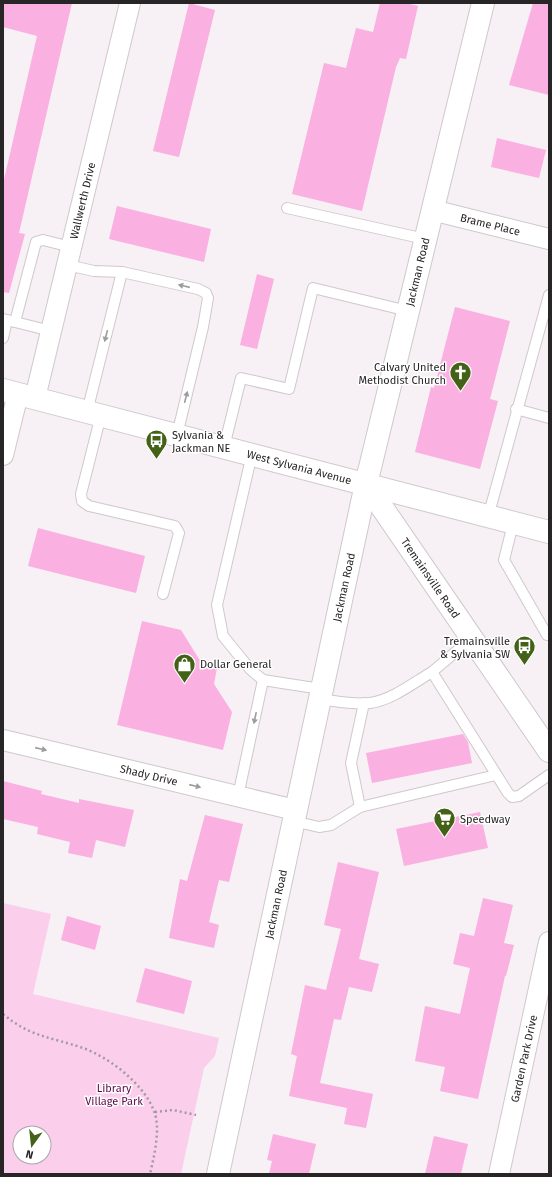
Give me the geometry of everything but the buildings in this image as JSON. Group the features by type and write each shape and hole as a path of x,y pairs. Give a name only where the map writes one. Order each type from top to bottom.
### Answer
{"street":[{"name":"Wallwerth Drive","path":"3,455 19,394 51,331 130,3"},
{"name":"Jackman Road","path":"218,1174 366,484 483,3"},
{"name":"Brame Place","path":"432,210 549,239"},
{"name":"West Sylvania Avenue","path":"19,394 252,454 513,524 549,532"},
{"name":"Tremainsville Road","path":"366,484 549,751"},
{"name":"Shady Drive","path":"3,740 238,796 294,815"},
{"name":"Garden Park Drive","path":"499,1174 549,942"}],"lane":[{"path":"287,208 425,239"},
{"path":"3,338 36,242 43,240 94,271 122,272 198,289 206,293 208,298 203,327 177,435"},
{"path":"122,272 94,414 81,494 82,501 89,506 175,526 178,533 163,594"},
{"path":"224,448 241,378 289,389 313,288 408,311"},
{"path":"488,517 516,409 549,296"},
{"path":"8,320 51,331"},
{"path":"516,409 549,418"},
{"path":"252,454 217,605 223,636 250,669 263,680 364,703 387,698 432,672 472,638"},
{"path":"513,524 504,560 548,636"},
{"path":"432,672 496,775 512,797 519,796 549,775"},
{"path":"238,796 263,680"},
{"path":"360,807 351,763 364,703"},
{"path":"294,815 319,827 331,825 360,807 496,775"}],"path":[{"path":"3,1014 16,1025 35,1034 84,1048 111,1062 131,1078 155,1112 156,1139 150,1174"},
{"path":"155,1112 173,1110 196,1115"}],"green space":[{"name":"Library Village Park","path":"3,903 51,914 33,994 219,1038 215,1056 204,1068 181,1174 3,1174"}],"place":[{"name":"Calvary United Methodist Church","path":"461,392"},
{"name":"Sylvania & Jackman NE","path":"156,460"},
{"name":"Tremainsville & Sylvania SW","path":"525,666"},
{"name":"Dollar General","path":"184,684"},
{"name":"Speedway","path":"445,838"}]}
